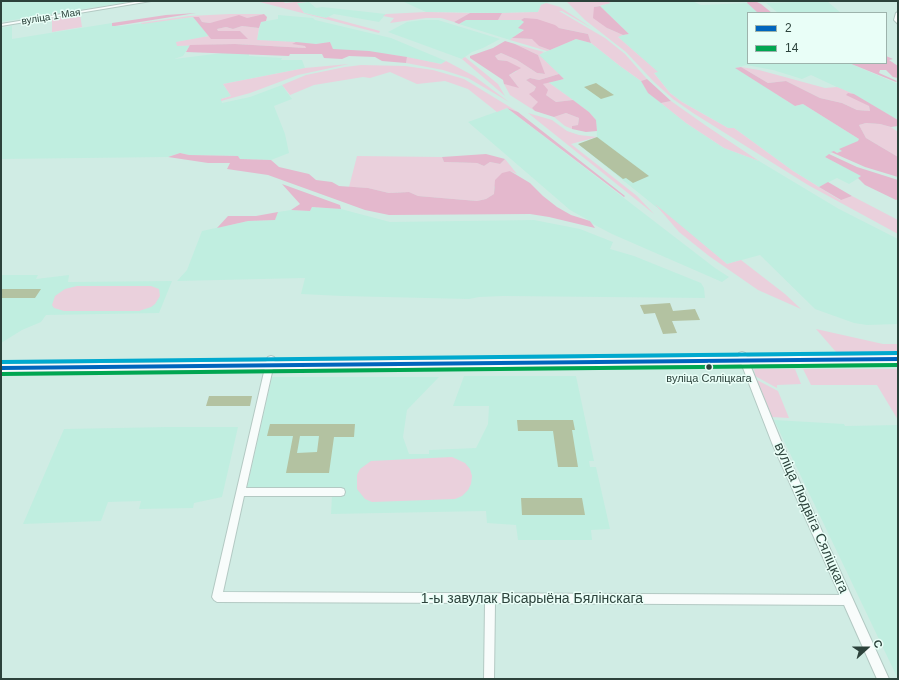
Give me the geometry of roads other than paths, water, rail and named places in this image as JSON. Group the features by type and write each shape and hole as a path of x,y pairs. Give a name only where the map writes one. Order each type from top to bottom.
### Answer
{"main road":[{"path":"1,361 270,362 743,358 898,355"},
{"path":"743,358 898,359"},
{"path":"1,368 270,362"}],"street":[{"name":"вуліца 1 Мая","path":"1,25 149,1"},
{"path":"898,13 896,20 898,23"},
{"name":"вуліца Людвіга Сяліцкага","path":"743,358 777,443 883,679"},
{"path":"270,362 241,492 340,492"},
{"name":"1-ы завулак Вісарыёна Бялінскага","path":"241,492 217,597 848,600"},
{"path":"489,679 490,599"}],"place":[{"name":"вуліца Сяліцкага","path":"709,367"}]}
